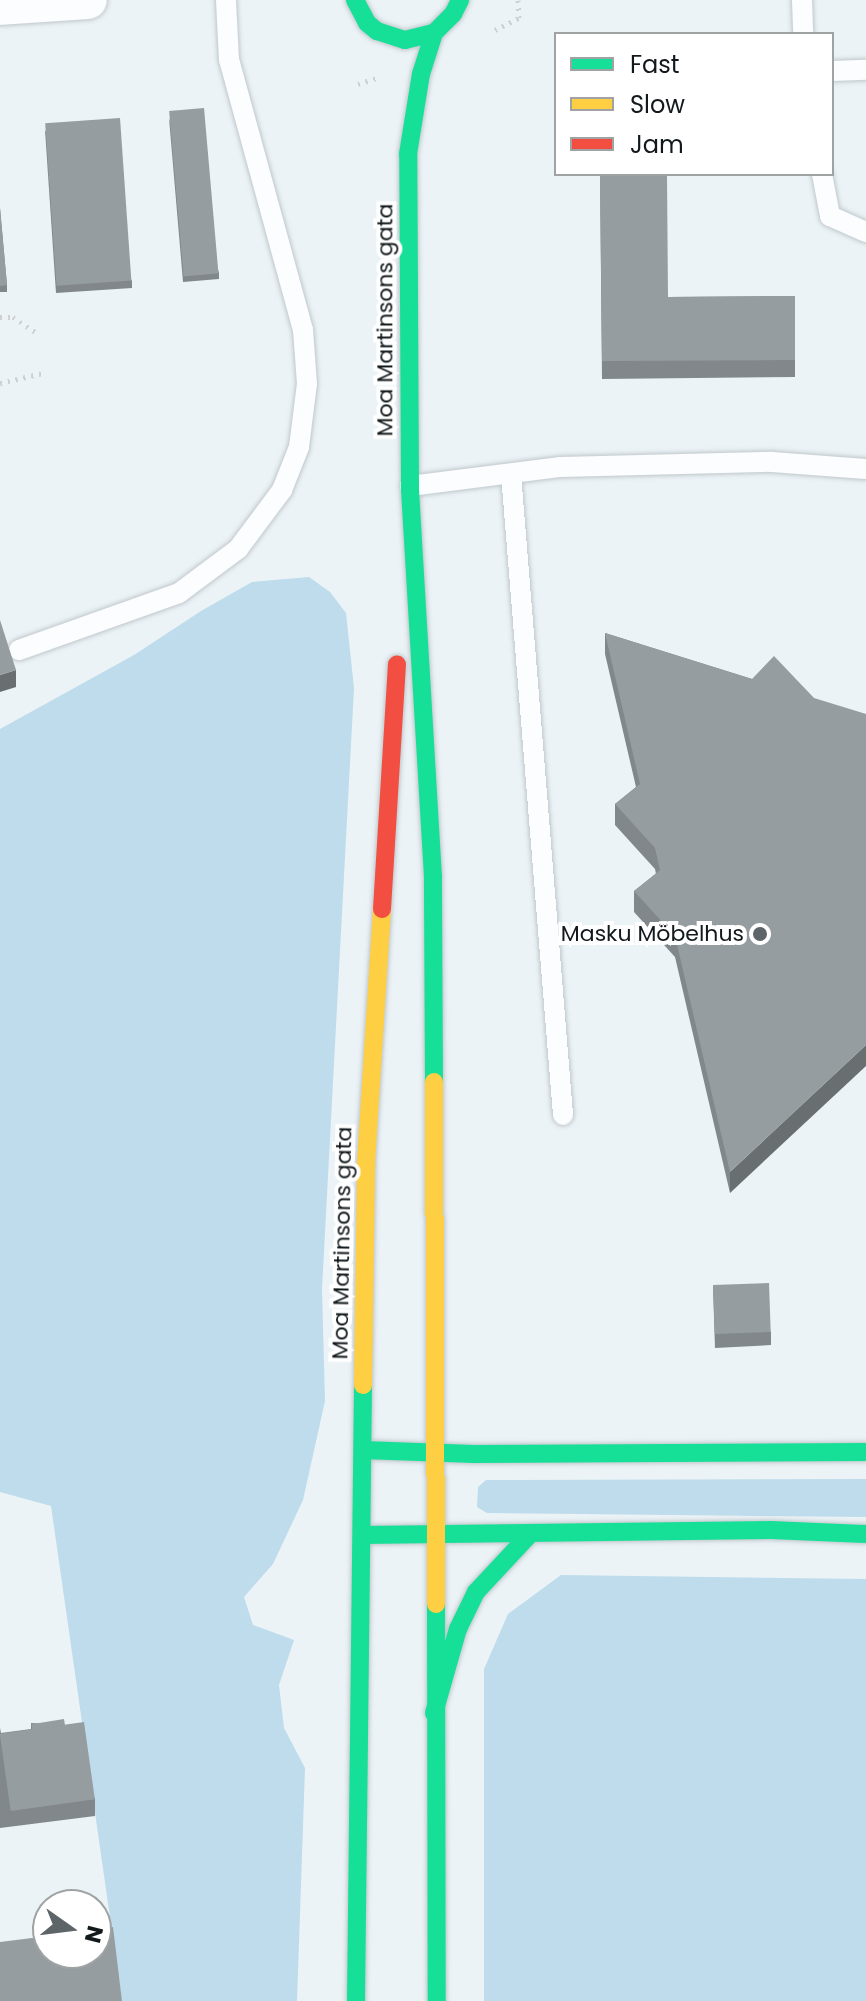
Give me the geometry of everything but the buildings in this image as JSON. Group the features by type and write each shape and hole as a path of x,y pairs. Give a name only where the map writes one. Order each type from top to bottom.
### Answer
{"main road":[{"path":"356,11 405,40 434,33 453,14 460,0"},
{"path":"356,11 385,59"},
{"name":"Moa Martinsons gata","path":"434,33 421,74 408,154 410,486 433,877 437,2001"},
{"name":"Moa Martinsons gata","path":"395,100 408,154"},
{"name":"Moa Martinsons gata","path":"356,2001 370,1057 410,486"},
{"path":"363,1450 434,1453 866,1452"},
{"path":"362,1535 771,1530 866,1534"},
{"path":"434,1713 458,1629 476,1592 530,1534"}],"street":[{"path":"0,6 88,0"}],"lane":[{"path":"19,650 179,593 238,549 282,490 299,447 307,384 303,330 229,60 226,0"},
{"path":"802,0 803,32"},
{"path":"834,71 866,70"},
{"path":"822,176 830,216 866,232"},
{"path":"410,486 561,467 772,462 866,469"},
{"path":"511,474 563,1115"}],"path":[{"path":"0,317 13,317 38,334"},
{"path":"0,383 43,373"}],"shaded area":[{"path":"309,577 330,592 346,613 354,688 322,1289 325,1401 303,1500 273,1564 244,1597 253,1625 294,1640 279,1685 284,1728 305,1768 297,2001 122,2001 112,1931 112,1889 106,1889 51,1506 0,1492 0,729 134,655 252,582"},
{"path":"866,1479 866,1517 487,1513 477,1507 478,1487 486,1480"},
{"path":"561,1575 866,1579 866,2001 484,2001 484,1669 508,1614"}],"traffic: fast":[{"path":"355,0 367,23 377,31 405,40 434,33 453,14 460,0"},
{"path":"434,33 421,74 408,154 410,486 433,877 434,1082"},
{"path":"356,2001 363,1385"},
{"path":"363,1450 474,1454 866,1452"},
{"path":"362,1535 771,1530 866,1534"},
{"path":"434,1713 458,1629 476,1592 530,1534"},
{"path":"436,1604 437,2001"}],"traffic: slow":[{"path":"363,1385 366,1163 382,909"},
{"path":"434,1082 436,1604"}],"traffic: jam":[{"path":"382,909 397,664"}],"place":[{"name":"Masku Möbelhus","path":"760,934"}]}
